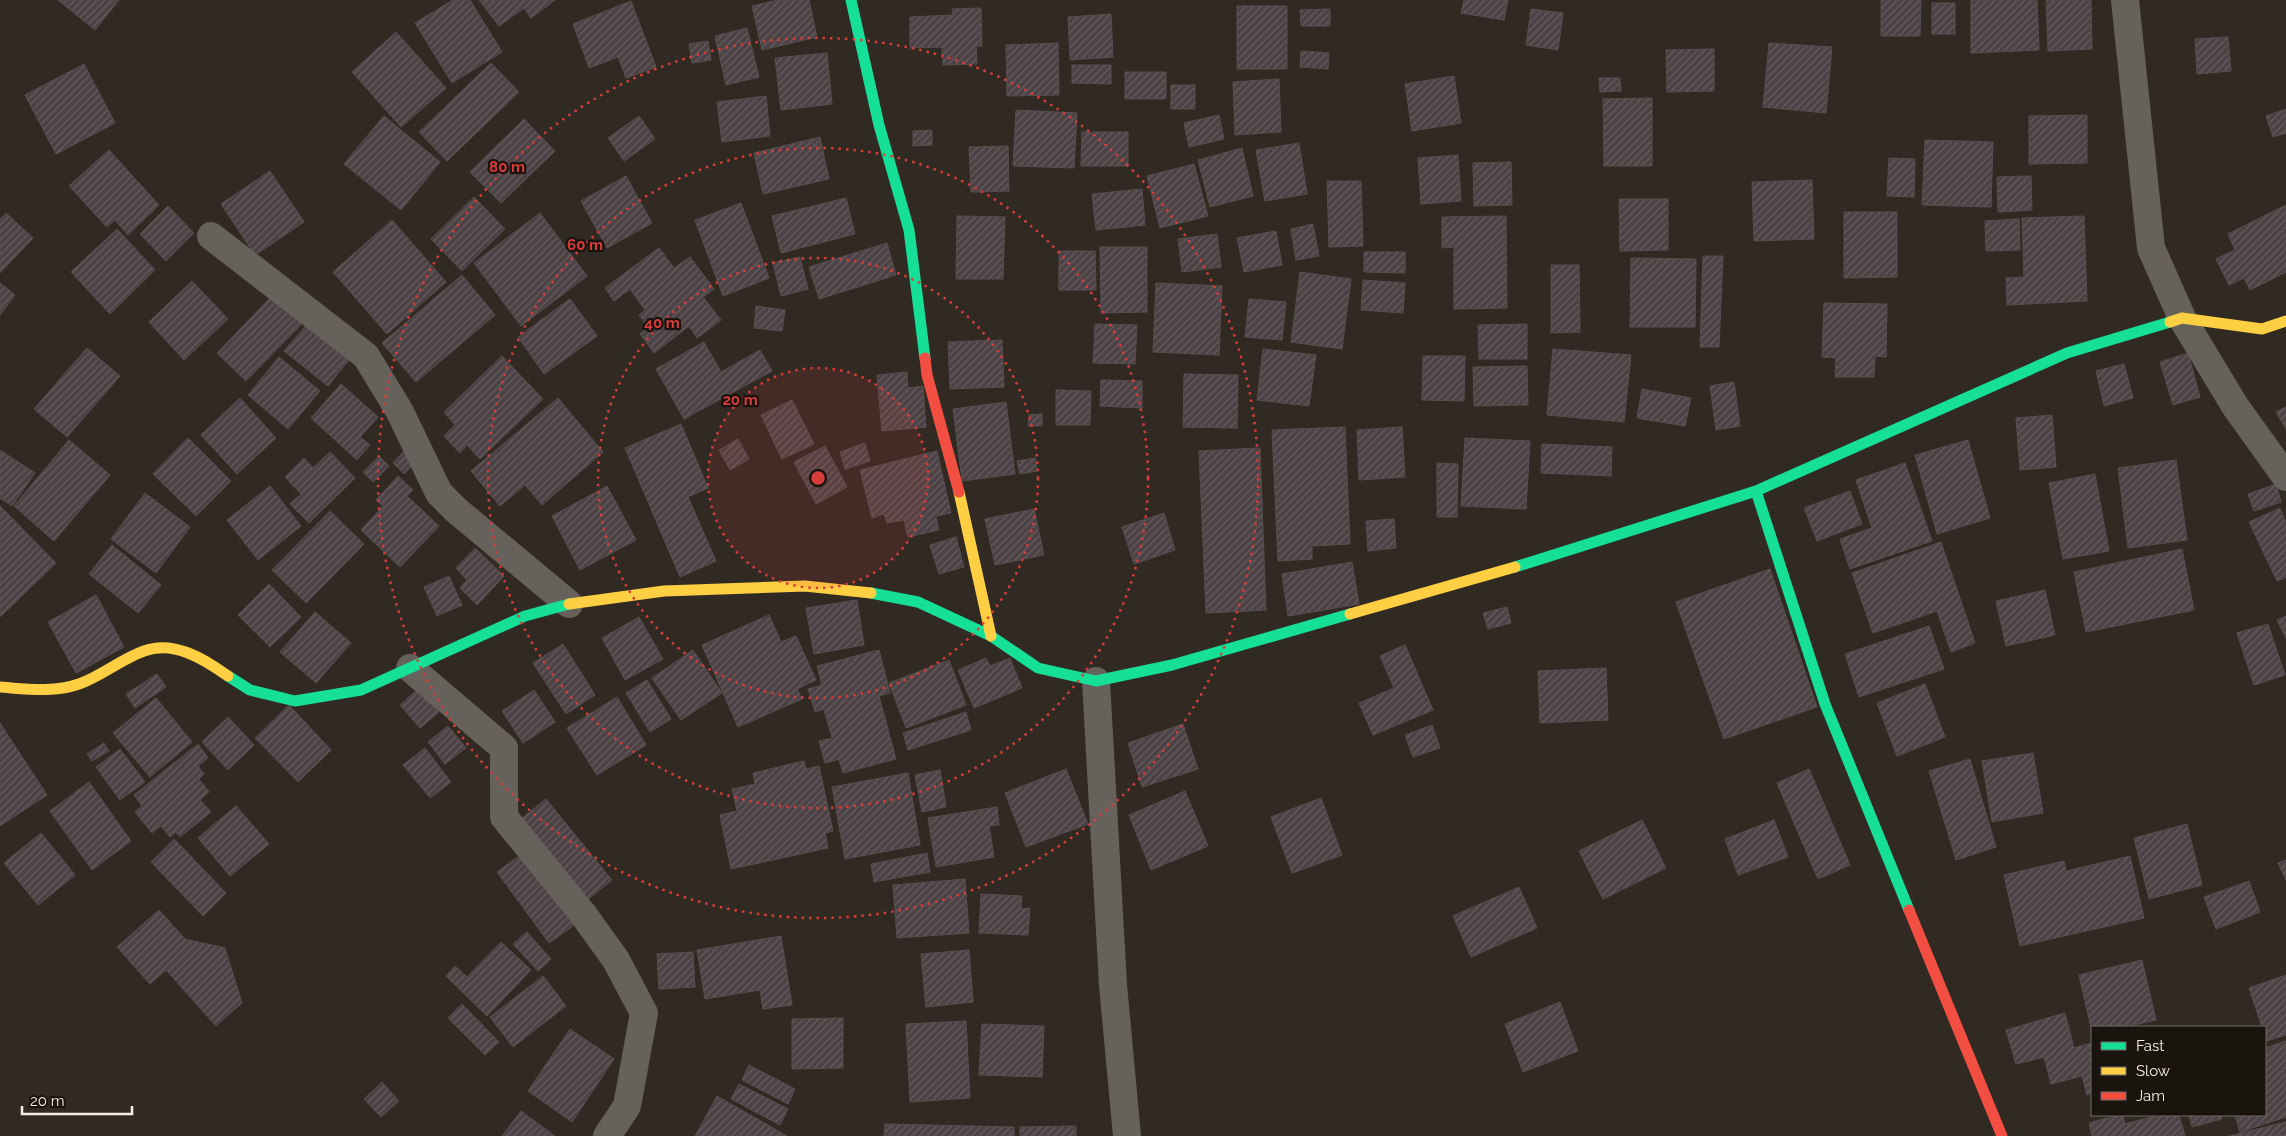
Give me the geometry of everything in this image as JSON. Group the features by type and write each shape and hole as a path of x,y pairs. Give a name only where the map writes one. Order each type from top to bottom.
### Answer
{"street":[{"path":"851,0 879,125 909,230 926,375 964,510 991,636"},
{"path":"2125,0 2151,248 2182,318 2235,406 2286,477"},
{"path":"211,236 366,356 400,412 438,493 569,604"},
{"path":"0,687 46,691 79,684 145,650 171,648 198,656 250,690 295,701 362,690 525,616 569,604 664,591 805,586 857,590 918,602 991,636 1038,668 1096,681 1172,665 1464,582 1756,491 2067,354 2182,318 2262,329 2286,321"},
{"path":"1756,491 1825,704 2002,1136"},
{"path":"410,668 504,748 504,817 583,914 616,960 644,1014 627,1106 608,1136"},
{"path":"1096,681 1113,985 1127,1136"}],"building":[{"path":"58,0 119,0 95,30"},
{"path":"453,0 470,0 502,52 452,83 415,23"},
{"path":"479,0 555,0 531,18 524,8 499,26"},
{"path":"778,0 809,0 817,37 762,50 752,6"},
{"path":"1464,0 1508,0 1504,20 1461,13"},
{"path":"1881,0 1921,0 1920,36 1881,36"},
{"path":"1971,0 2037,0 2039,50 1971,53"},
{"path":"2046,0 2091,0 2092,49 2048,51"},
{"path":"631,1 656,67 626,78 618,57 589,68 573,24"},
{"path":"1932,3 1955,3 1955,34 1932,34"},
{"path":"1237,6 1287,6 1287,69 1237,69"},
{"path":"981,8 982,46 976,46 977,64 943,65 942,47 910,48 910,17 953,15 952,9"},
{"path":"1330,9 1330,26 1301,26 1300,10"},
{"path":"1531,9 1563,13 1558,50 1526,45"},
{"path":"1111,14 1113,57 1070,60 1068,17"},
{"path":"747,28 759,77 726,85 715,36"},
{"path":"396,32 446,88 401,127 352,72"},
{"path":"2228,37 2231,71 2197,74 2195,39"},
{"path":"708,41 711,60 692,63 689,44"},
{"path":"1058,43 1059,95 1007,96 1006,45"},
{"path":"1769,43 1832,47 1826,113 1763,107"},
{"path":"1714,49 1714,91 1667,92 1666,50"},
{"path":"1301,51 1329,53 1328,69 1300,67"},
{"path":"827,53 832,104 781,110 775,58"},
{"path":"491,63 519,92 447,161 419,132"},
{"path":"84,64 115,123 56,154 25,95"},
{"path":"1072,65 1111,65 1111,84 1072,83"},
{"path":"1125,72 1166,72 1166,99 1125,99"},
{"path":"1454,76 1461,123 1412,131 1405,84"},
{"path":"1599,78 1620,78 1621,91 1600,92"},
{"path":"1279,79 1281,132 1235,135 1233,82"},
{"path":"1171,85 1195,85 1195,109 1171,109"},
{"path":"766,96 770,136 722,142 717,102"},
{"path":"1652,98 1652,166 1604,166 1603,99"},
{"path":"2286,109 2286,133 2273,137 2266,116"},
{"path":"1016,110 1077,113 1074,168 1013,166"},
{"path":"1219,115 1224,139 1189,147 1184,123"},
{"path":"2087,115 2087,163 2029,164 2029,116"},
{"path":"384,116 440,162 401,210 344,164"},
{"path":"639,116 655,139 624,161 608,138"},
{"path":"524,119 555,151 501,203 470,172"},
{"path":"932,130 932,145 913,146 913,131"},
{"path":"1082,132 1128,132 1128,166 1081,166"},
{"path":"820,137 829,179 763,194 754,153"},
{"path":"1925,140 1993,142 1991,207 1922,205"},
{"path":"1299,143 1307,194 1265,201 1256,150"},
{"path":"1008,146 1009,191 971,192 969,147"},
{"path":"1242,148 1253,196 1210,207 1198,160"},
{"path":"109,150 159,205 128,235 115,220 107,227 69,186"},
{"path":"1458,155 1461,201 1421,204 1418,158"},
{"path":"1889,158 1915,159 1914,197 1887,196"},
{"path":"1511,162 1512,205 1474,206 1473,163"},
{"path":"1194,164 1208,216 1160,228 1147,176"},
{"path":"270,171 304,222 255,255 221,204"},
{"path":"626,176 652,223 607,248 581,201"},
{"path":"2031,176 2032,210 1998,212 1997,177"},
{"path":"1812,180 1814,239 1754,241 1752,182"},
{"path":"1327,181 1361,181 1363,246 1329,247"},
{"path":"1142,189 1145,225 1096,230 1092,194"},
{"path":"474,197 505,229 462,271 431,239"},
{"path":"846,198 855,234 781,253 772,216"},
{"path":"1619,199 1668,199 1668,250 1620,251"},
{"path":"741,203 769,278 723,296 695,220"},
{"path":"2286,205 2286,272 2250,290 2244,278 2229,285 2216,259 2235,250 2228,234"},
{"path":"168,206 194,233 166,261 140,234"},
{"path":"1844,212 1897,212 1897,277 1844,278"},
{"path":"6,213 33,238 0,273 0,219"},
{"path":"540,213 587,276 521,326 474,263"},
{"path":"957,216 1005,217 1003,279 956,279"},
{"path":"1506,216 1507,308 1454,309 1454,247 1442,248 1442,217"},
{"path":"2084,216 2087,301 2007,305 2006,278 2024,277 2022,218"},
{"path":"2019,219 2020,250 1986,251 1985,221"},
{"path":"392,220 446,282 387,334 333,272"},
{"path":"1313,224 1319,256 1296,260 1291,229"},
{"path":"117,229 155,270 110,314 71,272"},
{"path":"1276,231 1282,265 1244,272 1237,238"},
{"path":"1217,234 1221,267 1182,272 1178,239"},
{"path":"887,243 896,275 819,299 809,267"},
{"path":"1100,247 1147,247 1147,312 1101,313"},
{"path":"659,248 674,268 690,257 714,289 703,297 721,320 697,338 689,326 654,353 640,334 648,327 639,315 645,310 630,289 614,301 605,288"},
{"path":"1059,251 1095,251 1096,290 1059,290"},
{"path":"1364,252 1405,252 1405,273 1364,272"},
{"path":"1703,256 1723,256 1719,347 1700,347"},
{"path":"800,257 808,289 781,296 773,263"},
{"path":"1631,258 1696,259 1695,327 1630,327"},
{"path":"1551,265 1579,265 1580,332 1551,333"},
{"path":"1300,272 1351,279 1342,349 1291,342"},
{"path":"462,275 495,315 416,382 382,343"},
{"path":"1363,280 1405,283 1403,313 1361,310"},
{"path":"192,281 228,319 184,360 149,322"},
{"path":"0,283 15,295 0,315"},
{"path":"1156,283 1222,286 1219,355 1153,352"},
{"path":"274,294 303,323 246,381 217,353"},
{"path":"570,299 597,336 544,374 518,337"},
{"path":"1249,299 1286,302 1282,340 1245,337"},
{"path":"1824,303 1887,304 1886,357 1875,356 1874,377 1835,377 1836,358 1822,357"},
{"path":"756,306 785,310 782,331 754,328"},
{"path":"309,322 352,356 328,386 284,351"},
{"path":"1095,324 1137,325 1135,364 1093,363"},
{"path":"1527,324 1527,359 1479,359 1478,325"},
{"path":"1002,340 1004,387 950,389 948,342"},
{"path":"704,342 721,372 760,350 772,371 684,419 656,369"},
{"path":"87,348 120,376 67,437 34,409"},
{"path":"1263,349 1316,355 1309,406 1257,400"},
{"path":"1553,349 1631,355 1624,422 1547,415"},
{"path":"2188,353 2200,397 2173,405 2160,362"},
{"path":"502,356 543,399 480,459 467,445 460,453 444,436 455,425 444,412"},
{"path":"1423,356 1465,356 1464,401 1422,400"},
{"path":"279,357 320,391 288,429 248,395"},
{"path":"2124,364 2133,398 2104,406 2096,371"},
{"path":"1527,366 1528,405 1474,406 1473,367"},
{"path":"907,372 908,388 923,386 926,427 882,431 877,375"},
{"path":"1184,374 1238,375 1237,428 1183,427"},
{"path":"1101,380 1142,381 1142,408 1100,406"},
{"path":"1734,382 1740,426 1716,430 1710,386"},
{"path":"341,384 378,417 360,437 370,445 357,460 311,418"},
{"path":"1642,389 1691,398 1685,426 1637,418"},
{"path":"1056,390 1091,391 1090,425 1056,425"},
{"path":"240,398 276,438 237,474 201,435"},
{"path":"558,398 603,452 542,505 525,485 500,506 471,471"},
{"path":"792,400 814,444 782,459 761,415"},
{"path":"1006,402 1015,474 962,481 953,409"},
{"path":"2286,407 2286,429 2276,412"},
{"path":"1042,414 1042,426 1028,426 1029,415"},
{"path":"2052,415 2056,467 2020,470 2016,418"},
{"path":"681,424 708,488 688,497 716,561 680,577 625,448"},
{"path":"1345,427 1350,544 1312,546 1312,559 1278,561 1272,430"},
{"path":"1402,427 1405,477 1359,480 1357,430"},
{"path":"188,438 231,481 196,516 153,474"},
{"path":"1465,438 1530,441 1526,509 1461,506"},
{"path":"738,439 749,459 730,470 719,450"},
{"path":"69,440 110,475 54,541 14,506"},
{"path":"1968,440 1990,518 1937,534 1915,455"},
{"path":"865,443 870,461 845,469 840,452"},
{"path":"1542,444 1612,447 1611,476 1541,473"},
{"path":"825,446 847,487 816,504 794,462"},
{"path":"1260,448 1266,610 1206,613 1199,451"},
{"path":"406,449 417,460 404,474 393,463"},
{"path":"0,450 35,473 12,506 0,498"},
{"path":"937,451 951,513 936,516 939,530 908,537 904,520 887,523 884,514 872,518 860,470"},
{"path":"330,452 355,478 309,523 290,504 301,494 285,477 304,458 313,468"},
{"path":"379,456 389,466 373,482 363,472"},
{"path":"1035,458 1037,471 1020,474 1017,461"},
{"path":"2176,460 2187,540 2128,548 2118,468"},
{"path":"1437,463 1458,464 1457,517 1437,517"},
{"path":"1905,463 1932,541 1850,569 1840,539 1872,528 1856,480"},
{"path":"2095,474 2109,551 2063,559 2049,483"},
{"path":"398,476 413,490 407,496 439,526 400,567 361,530 383,506 376,500"},
{"path":"2276,484 2281,502 2254,511 2248,494"},
{"path":"270,486 301,526 258,560 227,520"},
{"path":"607,486 636,540 580,570 552,516"},
{"path":"1850,491 1862,524 1817,541 1804,508"},
{"path":"145,493 190,527 156,573 111,539"},
{"path":"0,506 56,563 0,617"},
{"path":"2280,508 2286,522 2286,577 2277,581 2249,522"},
{"path":"1034,509 1044,555 995,565 985,519"},
{"path":"330,511 364,544 306,603 272,570"},
{"path":"1164,513 1175,550 1134,564 1122,527"},
{"path":"1394,519 1396,548 1368,551 1366,521"},
{"path":"956,537 964,567 939,574 930,545"},
{"path":"1941,542 1975,643 1951,652 1937,611 1873,633 1852,573"},
{"path":"112,545 161,585 138,613 89,574"},
{"path":"475,548 504,576 477,605 460,588 467,580 456,568"},
{"path":"2182,549 2194,610 2086,632 2074,572"},
{"path":"1352,562 1359,604 1288,616 1282,574"},
{"path":"1770,569 1817,707 1724,739 1676,602"},
{"path":"449,576 462,605 437,616 424,587"},
{"path":"269,584 301,617 270,647 238,615"},
{"path":"2045,590 2055,635 2006,646 1996,601"},
{"path":"96,595 124,647 76,673 48,622"},
{"path":"857,600 864,645 814,654 806,608"},
{"path":"1507,607 1511,623 1488,629 1483,613"},
{"path":"315,612 351,643 316,683 280,652"},
{"path":"769,615 781,642 796,636 816,680 797,689 802,699 738,727 702,645"},
{"path":"2286,616 2286,638 2277,620"},
{"path":"639,617 663,659 625,680 602,638"},
{"path":"2268,624 2285,675 2254,685 2237,633"},
{"path":"1929,626 1944,669 1859,697 1845,654"},
{"path":"563,644 595,695 566,714 533,663"},
{"path":"1405,645 1433,710 1373,735 1359,703 1394,688 1380,656"},
{"path":"693,650 722,693 681,720 652,678"},
{"path":"879,650 890,693 879,696 896,759 843,773 839,759 825,763 819,741 832,738 824,709 815,712 808,689 822,685 817,666"},
{"path":"986,658 990,666 1010,658 1022,688 974,708 958,670"},
{"path":"949,660 966,705 906,728 889,683"},
{"path":"1606,668 1608,720 1540,723 1538,671"},
{"path":"157,674 166,687 135,708 126,694"},
{"path":"647,680 671,719 650,732 626,693"},
{"path":"1925,684 1945,737 1897,756 1877,703"},
{"path":"418,689 439,712 420,728 400,705"},
{"path":"534,690 555,722 523,743 502,711"},
{"path":"617,697 646,745 597,775 567,728"},
{"path":"156,698 192,742 150,777 113,733"},
{"path":"289,705 331,750 298,782 255,738"},
{"path":"966,712 971,730 908,750 903,733"},
{"path":"228,717 254,745 228,770 202,742"},
{"path":"0,723 47,795 0,826"},
{"path":"1183,724 1198,769 1142,787 1128,743"},
{"path":"1432,725 1440,748 1413,757 1405,735"},
{"path":"448,726 466,748 445,764 428,742"},
{"path":"104,743 109,751 92,761 87,754"},
{"path":"198,744 208,758 198,766 204,774 199,779 209,792 200,800 211,812 180,837 176,832 170,837 161,826 152,833 135,812 142,806 134,795"},
{"path":"425,748 451,782 430,798 403,765"},
{"path":"120,749 145,782 120,800 96,767"},
{"path":"2033,753 2043,813 1992,822 1982,761"},
{"path":"1970,759 1996,847 1956,860 1929,771"},
{"path":"804,761 806,769 819,766 833,831 825,833 828,848 731,869 720,815 737,811 732,789 755,784 753,773"},
{"path":"1066,769 1088,824 1026,847 1005,793"},
{"path":"1809,769 1850,865 1818,879 1777,783"},
{"path":"940,770 946,807 922,812 915,775"},
{"path":"908,773 920,845 845,859 832,787"},
{"path":"89,782 131,841 92,870 50,811"},
{"path":"1185,791 1208,846 1151,870 1129,815"},
{"path":"1321,798 1342,855 1292,873 1271,817"},
{"path":"546,799 612,880 581,905 515,824"},
{"path":"236,806 269,844 230,876 198,838"},
{"path":"997,807 999,825 989,826 994,857 936,867 928,818"},
{"path":"1642,820 1666,868 1603,899 1579,851"},
{"path":"1774,820 1788,857 1738,875 1725,839"},
{"path":"2187,824 2202,885 2149,899 2134,838"},
{"path":"41,833 75,875 38,905 4,863"},
{"path":"174,839 226,893 203,916 151,862"},
{"path":"526,851 579,922 549,943 497,872"},
{"path":"927,853 930,872 874,882 871,864"},
{"path":"2130,856 2144,918 2020,946 2004,875 2064,861 2066,871"},
{"path":"2286,860 2286,880 2278,863"},
{"path":"965,879 969,933 897,938 893,885"},
{"path":"2249,881 2260,912 2216,929 2204,897"},
{"path":"1519,887 1537,928 1471,957 1453,916"},
{"path":"981,894 1022,896 1021,909 1030,908 1028,935 979,933"},
{"path":"159,910 185,939 225,948 242,1003 216,1026 166,970 150,984 117,947"},
{"path":"527,932 551,959 538,971 513,944"},
{"path":"781,936 792,1005 763,1009 760,990 705,999 697,950"},
{"path":"501,942 531,970 487,1016 446,976 455,966 467,977"},
{"path":"969,950 973,1002 926,1007 921,954"},
{"path":"693,952 695,987 659,989 657,954"},
{"path":"2142,960 2156,1020 2129,1026 2091,1026 2091,1028 2079,975"},
{"path":"2286,975 2286,1035 2267,1041 2266,1026 2262,1026 2249,988"},
{"path":"543,976 566,1006 513,1047 490,1017"},
{"path":"1560,1002 1578,1051 1523,1072 1505,1024"},
{"path":"462,1004 499,1042 485,1055 448,1018"},
{"path":"2065,1013 2074,1048 2091,1043 2091,1093 2087,1095 2082,1076 2051,1084 2044,1057 2016,1064 2006,1030"},
{"path":"843,1018 843,1068 792,1069 792,1019"},
{"path":"966,1021 970,1098 910,1102 906,1024"},
{"path":"982,1024 1044,1026 1042,1077 979,1075"},
{"path":"570,1029 614,1059 572,1122 528,1091"},
{"path":"2286,1041 2286,1117 2240,1132 2235,1116 2266,1116 2266,1048"},
{"path":"749,1065 795,1089 788,1104 742,1080"},
{"path":"382,1082 399,1101 381,1117 364,1099"},
{"path":"739,1084 788,1109 780,1125 731,1099"},
{"path":"717,1096 787,1136 695,1136"},
{"path":"521,1111 555,1136 502,1136"},
{"path":"2114,1116 2123,1116 2125,1124 2155,1116 2179,1116 2185,1136 2092,1136 2089,1123"},
{"path":"2189,1116 2221,1116 2222,1119 2192,1127"},
{"path":"2286,1122 2286,1136 2229,1136"},
{"path":"885,1124 1014,1127 1014,1136 884,1136"},
{"path":"1076,1126 1076,1136 1020,1136 1020,1127"}],"traffic: fast":[{"path":"851,0 879,125 909,230 925,358"},
{"path":"1515,567 1756,491 2067,353 2170,322"},
{"path":"1756,491 1825,704 1909,910"},
{"path":"871,593 918,602 991,636 1038,668 1096,681 1172,665 1350,614"},
{"path":"228,676 250,690 295,701 361,690 525,616 569,604"}],"traffic: slow":[{"path":"2170,322 2182,318 2262,329 2286,321"},
{"path":"959,492 991,636"},
{"path":"1350,614 1515,567"},
{"path":"569,604 664,591 805,586 871,593"},
{"path":"0,687 40,690 69,687 96,677 136,654 155,648 166,648 188,653 209,663 228,676"}],"traffic: jam":[{"path":"925,358 927,375 959,492"},
{"path":"1909,910 2002,1136"}]}
